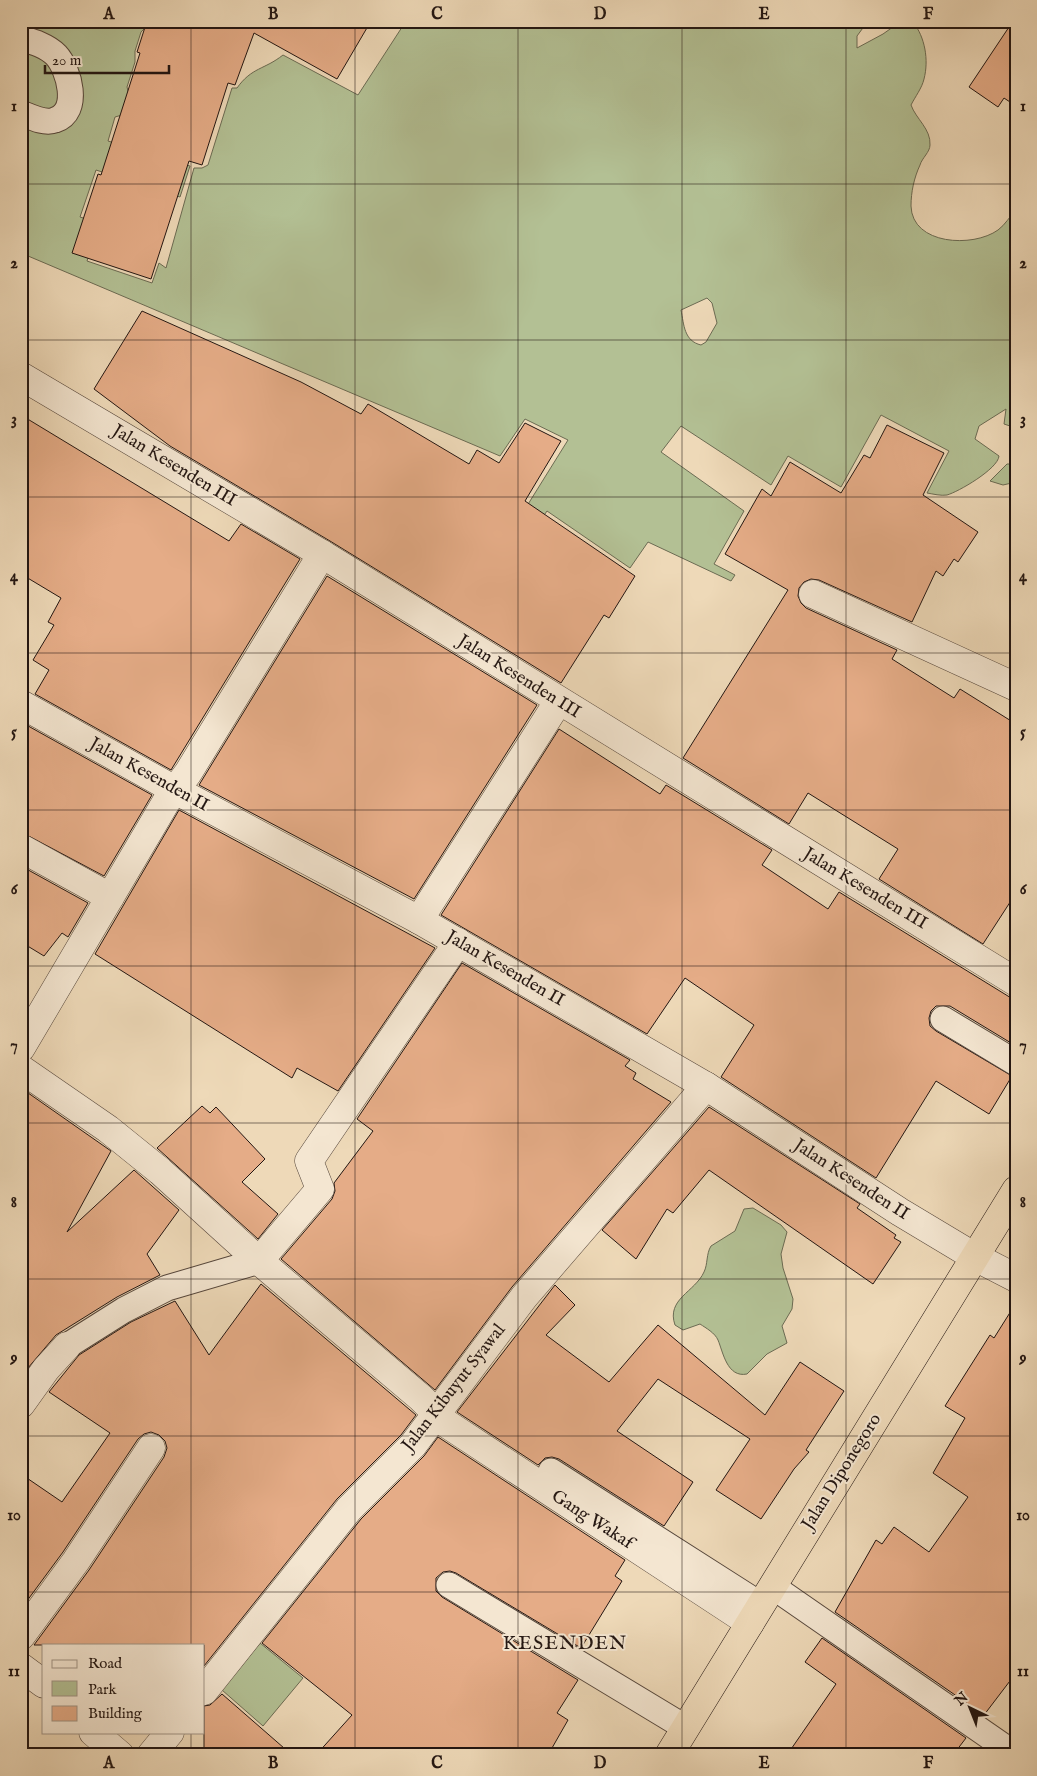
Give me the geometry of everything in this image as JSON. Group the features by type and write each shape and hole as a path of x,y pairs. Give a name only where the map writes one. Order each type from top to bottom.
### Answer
{"highway":[{"name":"Jalan Diponegoro","path":"669,1755 1016,1190"}],"street":[{"name":"Jalan Kesenden III","path":"21,376 322,554 558,702 1016,982"},
{"path":"21,1048 175,790 188,773 322,554"},
{"path":"813,594 1016,686"},
{"path":"419,920 558,702"},
{"name":"Jalan Kesenden II","path":"21,704 175,790 458,942 706,1086 900,1212 975,1257 1016,1278"},
{"path":"21,848 110,897"},
{"path":"259,1261 320,1189 309,1161 458,942"},
{"name":"Gang Wakaf","path":"21,1069 108,1129 160,1171 259,1261 438,1413 447,1424 761,1605"},
{"name":"Jalan Kibuyut Syawal","path":"205,1690 349,1509 413,1445 524,1297 706,1086"},
{"path":"21,1404 46,1369 67,1346"},
{"path":"21,1636 76,1561 151,1448"},
{"path":"21,1667 42,1683"},
{"path":"95,1734 120,1755"},
{"path":"151,1755 168,1734"}],"lane":[{"path":"21,38 48,48 56,56 64,66 69,82 70,98 68,108 63,116 55,121 37,119 21,113"},
{"path":"943,1019 1016,1063"},
{"path":"67,1346 124,1310 167,1288 259,1261"},
{"path":"551,1471 761,1605 1016,1755"},
{"path":"449,1585 686,1728"}],"green space":[{"path":"21,21 152,21 141,32 135,51 135,62 127,87 131,103 122,115 115,117 108,141 190,166 180,197 96,170 80,217 99,223 87,261 152,283 159,263 166,268 194,168 202,168 208,165 232,88 237,88 253,72 283,55 358,95 406,21 868,21 857,36 857,48 900,22 913,22 923,42 926,64 923,82 911,105 930,139 929,150 921,162 913,185 911,206 914,219 922,229 932,235 960,241 987,236 998,230 1016,210 1016,428 1004,424 1006,409 979,426 975,439 999,456 997,461 985,473 968,485 947,495 942,495 927,493 949,451 881,415 841,487 788,456 771,485 681,426 661,452 744,511 714,564 735,575 731,581 648,542 630,568 547,511 527,540 512,530 568,440 525,419 500,456 21,253","holes":["707,298 712,303 717,323 706,342 701,345 695,343 686,332 681,310"]},
{"path":"1007,464 1016,464 1016,482 1003,485 990,481"},
{"path":"753,1208 781,1225 787,1232 781,1254 783,1268 793,1299 792,1309 782,1326 787,1343 767,1354 747,1374 740,1374 730,1368 717,1337 713,1333 700,1324 683,1330 675,1325 673,1316 678,1302 700,1279 704,1272 711,1246 735,1231 744,1209"},
{"path":"260,1643 303,1678 263,1726 222,1690"}],"building":[{"path":"147,21 371,21 337,79 254,33 235,85 228,83 202,165 189,161 151,279 72,253 98,174 101,175 140,53 137,52"},
{"path":"1013,21 1016,21 1016,106 1004,98 998,107 969,87"},
{"path":"142,311 301,382 361,414 368,404 469,464 477,450 499,463 525,423 561,441 525,501 635,576 609,618 604,615 561,683 330,541 170,446 94,389"},
{"path":"21,415 229,541 241,524 300,559 171,770 35,694 49,670 33,660 54,625 48,622 61,598 21,574"},
{"path":"887,425 944,453 923,495 978,532 958,562 954,559 943,576 936,571 912,622 819,580 811,579 804,582 799,588 798,596 806,608 897,650 892,659 954,698 960,689 1016,724 1016,893 983,944 879,879 898,849 808,793 789,824 683,758 788,590 725,554 762,489 771,496 790,462 841,493 864,455 870,458"},
{"path":"327,576 537,705 414,899 199,785"},
{"path":"21,722 152,795 104,876 21,832"},
{"path":"559,729 660,794 666,785 772,850 762,865 828,909 839,892 1016,1001 1016,1046 950,1006 936,1006 931,1011 929,1018 930,1026 936,1031 1012,1076 989,1114 936,1081 876,1178 721,1077 754,1025 685,978 647,1034 441,915"},
{"path":"179,810 435,948 338,1091 297,1068 292,1078 95,954"},
{"path":"21,866 88,903 68,937 62,933 44,956 21,942"},
{"path":"462,963 630,1060 625,1066 636,1073 633,1079 671,1102 512,1287 435,1390 281,1259 332,1199 335,1191 334,1183 373,1131 357,1119"},
{"path":"21,1088 111,1151 67,1232 134,1170 179,1210 147,1254 160,1275 117,1297 56,1335 22,1375"},
{"path":"202,1106 210,1113 216,1107 265,1159 242,1182 278,1214 258,1239 157,1148"},
{"path":"709,1107 860,1204 857,1208 896,1235 894,1238 901,1242 873,1284 709,1170 673,1213 667,1209 636,1259 602,1230"},
{"path":"261,1284 416,1415 401,1435 337,1499 205,1665 205,1644 34,1645 89,1570 164,1457 167,1448 165,1441 159,1435 151,1432 144,1434 138,1439 63,1552 21,1609 21,1474 62,1502 110,1433 49,1392 79,1355 131,1322 175,1301 209,1355"},
{"path":"555,1285 575,1305 546,1335 609,1382 658,1325 765,1415 800,1362 844,1391 806,1450 809,1452 794,1469 761,1519 716,1490 750,1439 658,1379 617,1431 693,1482 664,1526 559,1459 545,1458 538,1465 457,1412"},
{"path":"1016,1303 1016,1673 984,1715 835,1612 876,1540 882,1544 894,1527 929,1552 968,1497 933,1473 965,1418 945,1406 990,1335 994,1338"},
{"path":"438,1437 625,1560 615,1576 622,1581 581,1648 456,1573 450,1571 443,1572 436,1578 436,1591 442,1597 578,1680 557,1713 568,1720 548,1755 316,1755 352,1715 262,1643 361,1519 424,1456"},
{"path":"822,1638 966,1738 953,1755 787,1755 836,1684 805,1662"},
{"path":"222,1694 292,1755 204,1755 205,1706 210,1705"}],"district":[{"name":"KESENDEN","path":"565,1643"}]}
